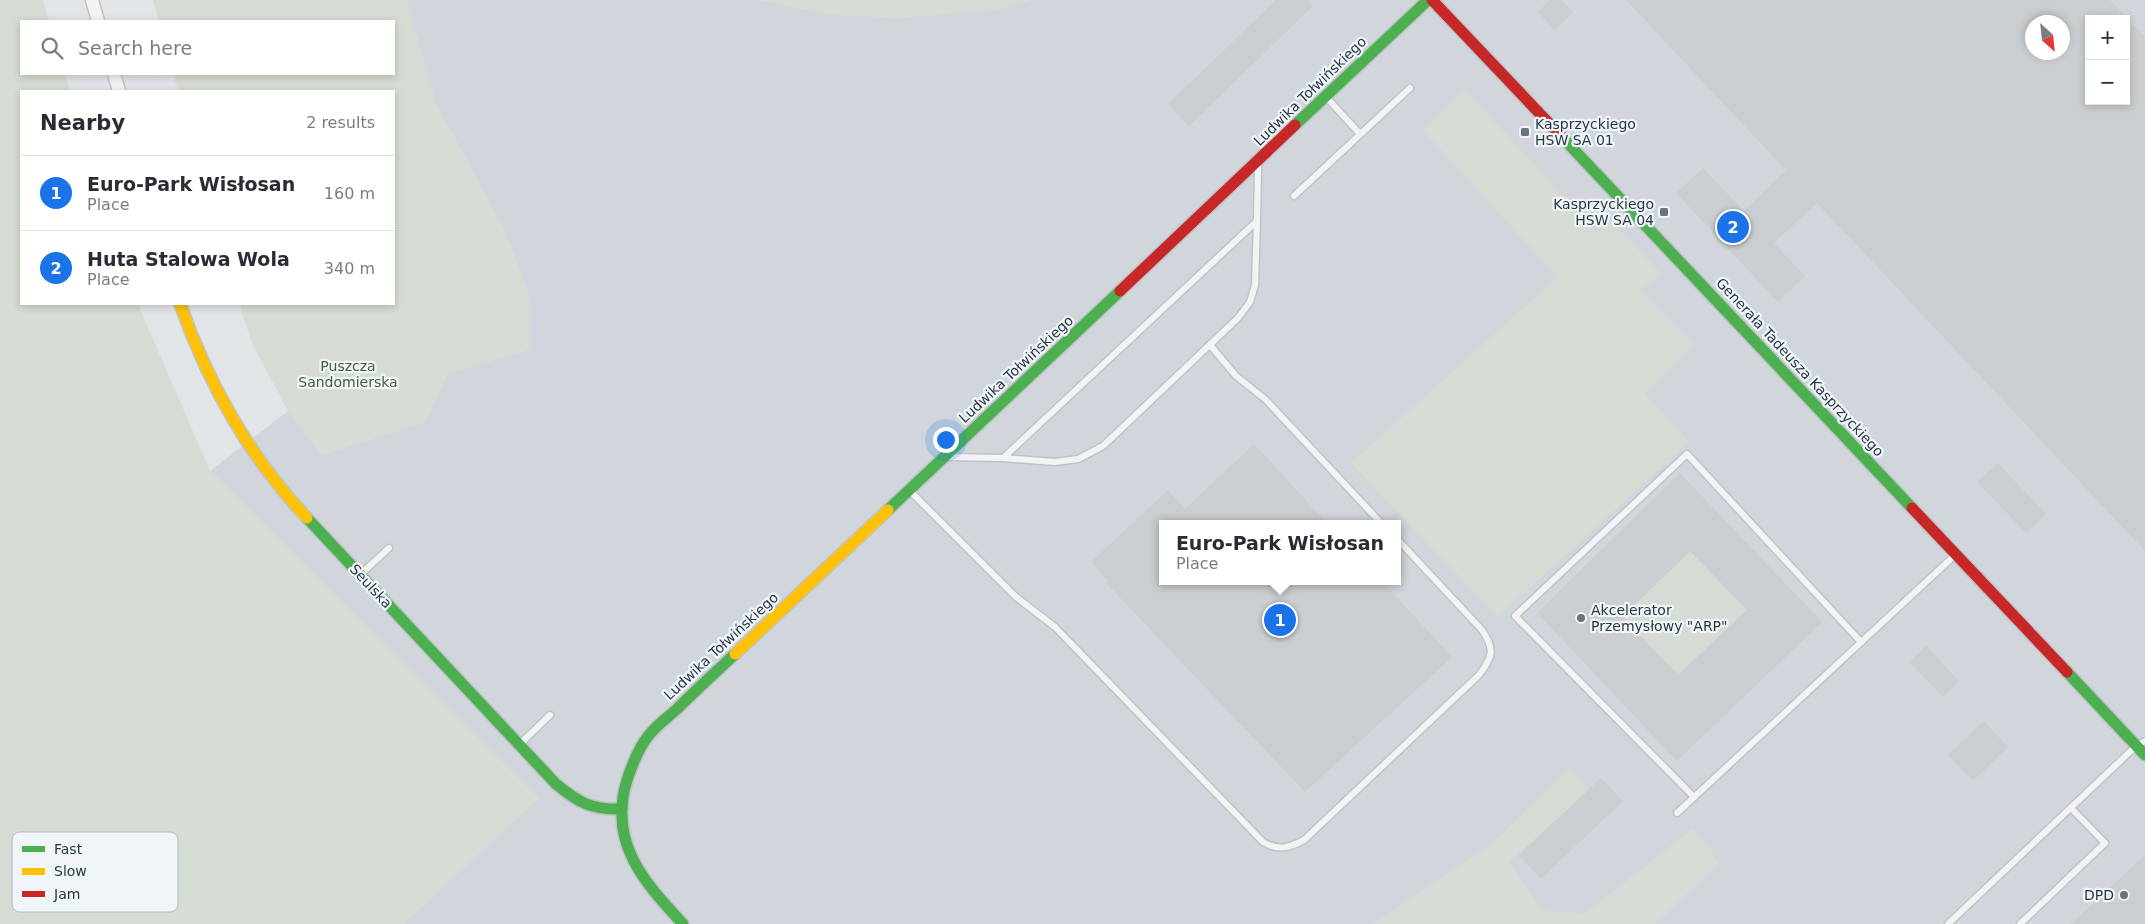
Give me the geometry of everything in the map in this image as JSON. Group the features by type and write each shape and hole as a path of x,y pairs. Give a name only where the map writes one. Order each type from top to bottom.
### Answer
{"street":[{"path":"92,0 98,20"},
{"name":"Ludwika Tołwińskiego","path":"683,924 638,872 626,841 622,809 625,783 630,767 649,735 1428,0"},
{"name":"Generała Tadeusza Kasprzyckiego","path":"1432,0 1956,554 2141,743 2145,755"},
{"path":"114,75 119,90"},
{"name":"Seulska","path":"180,305 210,381 241,438 280,489 556,784 577,801 595,809 622,809"}],"lane":[{"path":"1294,196 1410,88"},
{"path":"1326,97 1360,134"},
{"path":"944,457 1003,458 1055,462 1078,459 1103,446 1238,318 1250,302 1255,285 1258,162"},
{"path":"1003,458 1257,221"},
{"path":"1210,345 1236,376 1266,399 1378,520"},
{"path":"1694,797 1515,616 1687,454 1860,642"},
{"path":"909,490 1016,596 1055,627 1263,842 1272,847 1282,849 1294,846 1304,840 1479,675 1489,663 1492,651 1489,641 1482,630 1401,543"},
{"path":"360,575 389,548"},
{"path":"1677,813 1956,554"},
{"path":"519,744 550,715"},
{"path":"1948,924 2141,743"},
{"path":"2020,924 2105,843 2071,808"}],"shaded area":[{"path":"406,0 759,0 832,15 990,11 1031,0 2145,0 2145,924 403,924 538,798 210,471 288,411 322,455 425,422 447,374 530,349 506,233 435,102"}],"green space":[{"path":"0,0 43,0 49,20 20,20 20,75 65,75 70,90 20,90 20,305 138,305 210,471 539,798 403,924 0,924"},
{"name":"Puszcza Sandomierska","path":"153,0 406,0 435,102 506,233 529,293 530,349 447,374 425,422 322,455 288,411 252,343 239,305 395,305 395,90 178,90 173,75 395,75 395,20 159,20"},
{"path":"759,0 1031,0 990,11 897,18 832,15"},
{"path":"1465,90 1596,232 1611,220 1661,274 1641,290 1694,345 1645,394 1689,442 1498,617 1351,463 1558,277 1423,130"},
{"path":"1690,551 1747,610 1678,675 1622,617"},
{"path":"1569,768 1589,790 1509,862 1543,911 1586,913 1692,829 1711,849 1718,865 1655,924 1373,924 1495,841"}],"building":[{"path":"1276,0 1307,0 1313,6 1189,126 1168,104"},
{"path":"1550,0 1561,0 1573,12 1555,30 1538,12"},
{"path":"1626,0 2110,0 2124,15 2085,15 2085,105 2130,105 2130,21 2145,37 2145,551 1817,203 1774,243 1805,276 1778,302 1676,193 1703,168 1744,211 1786,170"},
{"path":"1254,444 1324,520 1159,520 1159,585 1386,585 1452,657 1305,792 1106,583 1108,581 1091,562 1168,490 1185,509"},
{"path":"1998,463 2046,514 2026,533 1977,482"},
{"name":"Akcelerator Przemysłowy \"ARP\"","path":"1680,473 1822,622 1677,761 1537,613","holes":["1690,551 1747,610 1678,675 1622,617"]},
{"path":"1926,646 1959,681 1943,697 1910,662"},
{"path":"1984,721 2008,747 1973,781 1948,755"},
{"path":"1601,778 1623,801 1541,879 1519,855"},
{"name":"DPD","path":"2145,855 2145,924 2071,924"}],"traffic: fast":[{"path":"1295,125 1428,0"},
{"path":"1562,137 1912,508"},
{"path":"888,510 1120,291"},
{"path":"307,518 556,784 586,804 594,807 622,809"},
{"path":"683,924 655,892 633,859 622,823 622,802 631,768 645,740 659,724 735,654"},
{"path":"2067,672 2145,755"}],"traffic: slow":[{"path":"180,305 204,363 232,418 266,469 307,518"},
{"path":"735,654 888,510"}],"traffic: jam":[{"path":"1432,0 1562,137"},
{"path":"1120,291 1295,125"},
{"path":"1912,508 2067,672"}],"place":[{"name":"Kasprzyckiego HSW SA 01","path":"1525,132"},
{"name":"Kasprzyckiego HSW SA 04","path":"1664,212"},
{"name":"Huta Stalowa Wola","path":"1733,227"},
{"name":"Akcelerator Przemysłowy \"ARP\"","path":"1581,618"},
{"name":"Euro-Park Wisłosan","path":"1280,620"},
{"name":"DPD","path":"2124,895"}]}
